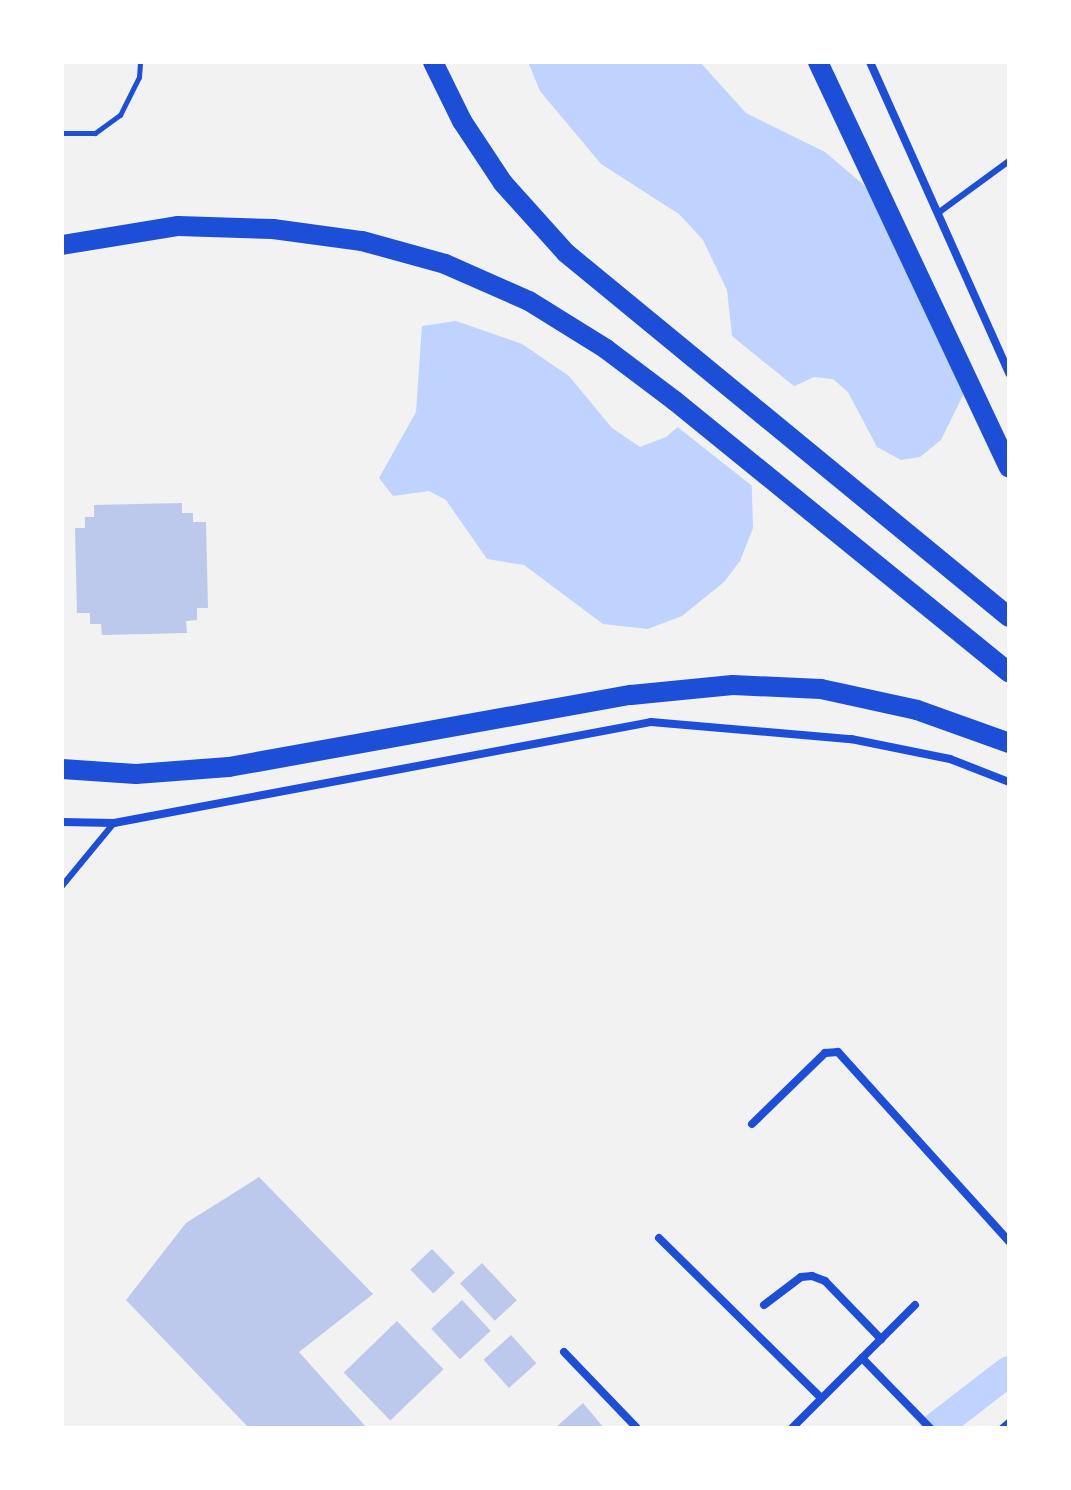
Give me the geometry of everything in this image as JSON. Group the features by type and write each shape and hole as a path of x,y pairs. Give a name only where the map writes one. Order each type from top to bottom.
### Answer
{"main road":[{"path":"433,62 462,121 503,183 566,253 1009,617"},
{"path":"818,62 1009,467"},
{"path":"62,245 178,226 273,229 362,241 445,264 529,301 606,349 675,401 1009,672"},
{"path":"62,769 136,774 229,767 631,695 733,685 821,689 917,710 1009,743"}],"street":[{"path":"870,62 1009,373"},
{"path":"62,822 114,823 651,722 851,739 950,759 1009,782"},
{"path":"752,1124 825,1053 838,1052 1009,1241"},
{"path":"659,1238 821,1398"},
{"path":"764,1305 801,1277 812,1276 825,1281 881,1339"},
{"path":"792,1428 915,1305"},
{"path":"564,1352 637,1428"},
{"path":"862,1358 930,1428"},
{"path":"1003,1428 1009,1423"}],"lane":[{"path":"938,213 1009,161"},
{"path":"62,886 114,823"}],"path":[{"path":"62,133 95,133 120,115 139,77 140,62"}],"water":[{"path":"528,62 700,62 746,113 825,152 865,186 949,341 965,391 941,440 920,457 901,460 877,447 848,392 833,379 814,377 771,397 750,428 753,528 740,561 724,582 682,616 648,629 603,624 524,565 487,559 446,500 429,491 393,496 379,478 416,412 422,326 456,321 522,344 569,376 612,428 640,447 666,437 708,401 733,345 727,290 703,240 679,214 601,164 540,91"}],"pier":[{"path":"727,332 795,387 774,400 754,429 756,489 675,425 705,398 729,345"}],"building":[{"path":"182,503 182,513 193,513 193,522 206,522 208,608 197,608 197,620 186,621 187,633 102,635 101,624 90,624 90,613 77,613 75,528 85,528 85,517 94,517 94,505"},
{"path":"259,1177 373,1294 299,1352 367,1428 249,1428 126,1300 186,1223"},
{"path":"432,1249 455,1273 433,1294 410,1270"},
{"path":"482,1263 517,1300 495,1321 460,1283"},
{"path":"462,1300 491,1331 460,1359 431,1329"},
{"path":"397,1321 444,1369 390,1421 344,1372"},
{"path":"511,1335 536,1363 509,1388 484,1360"},
{"path":"583,1403 604,1428 555,1428"}],"waterway":[{"path":"935,1428 1009,1371"}]}
